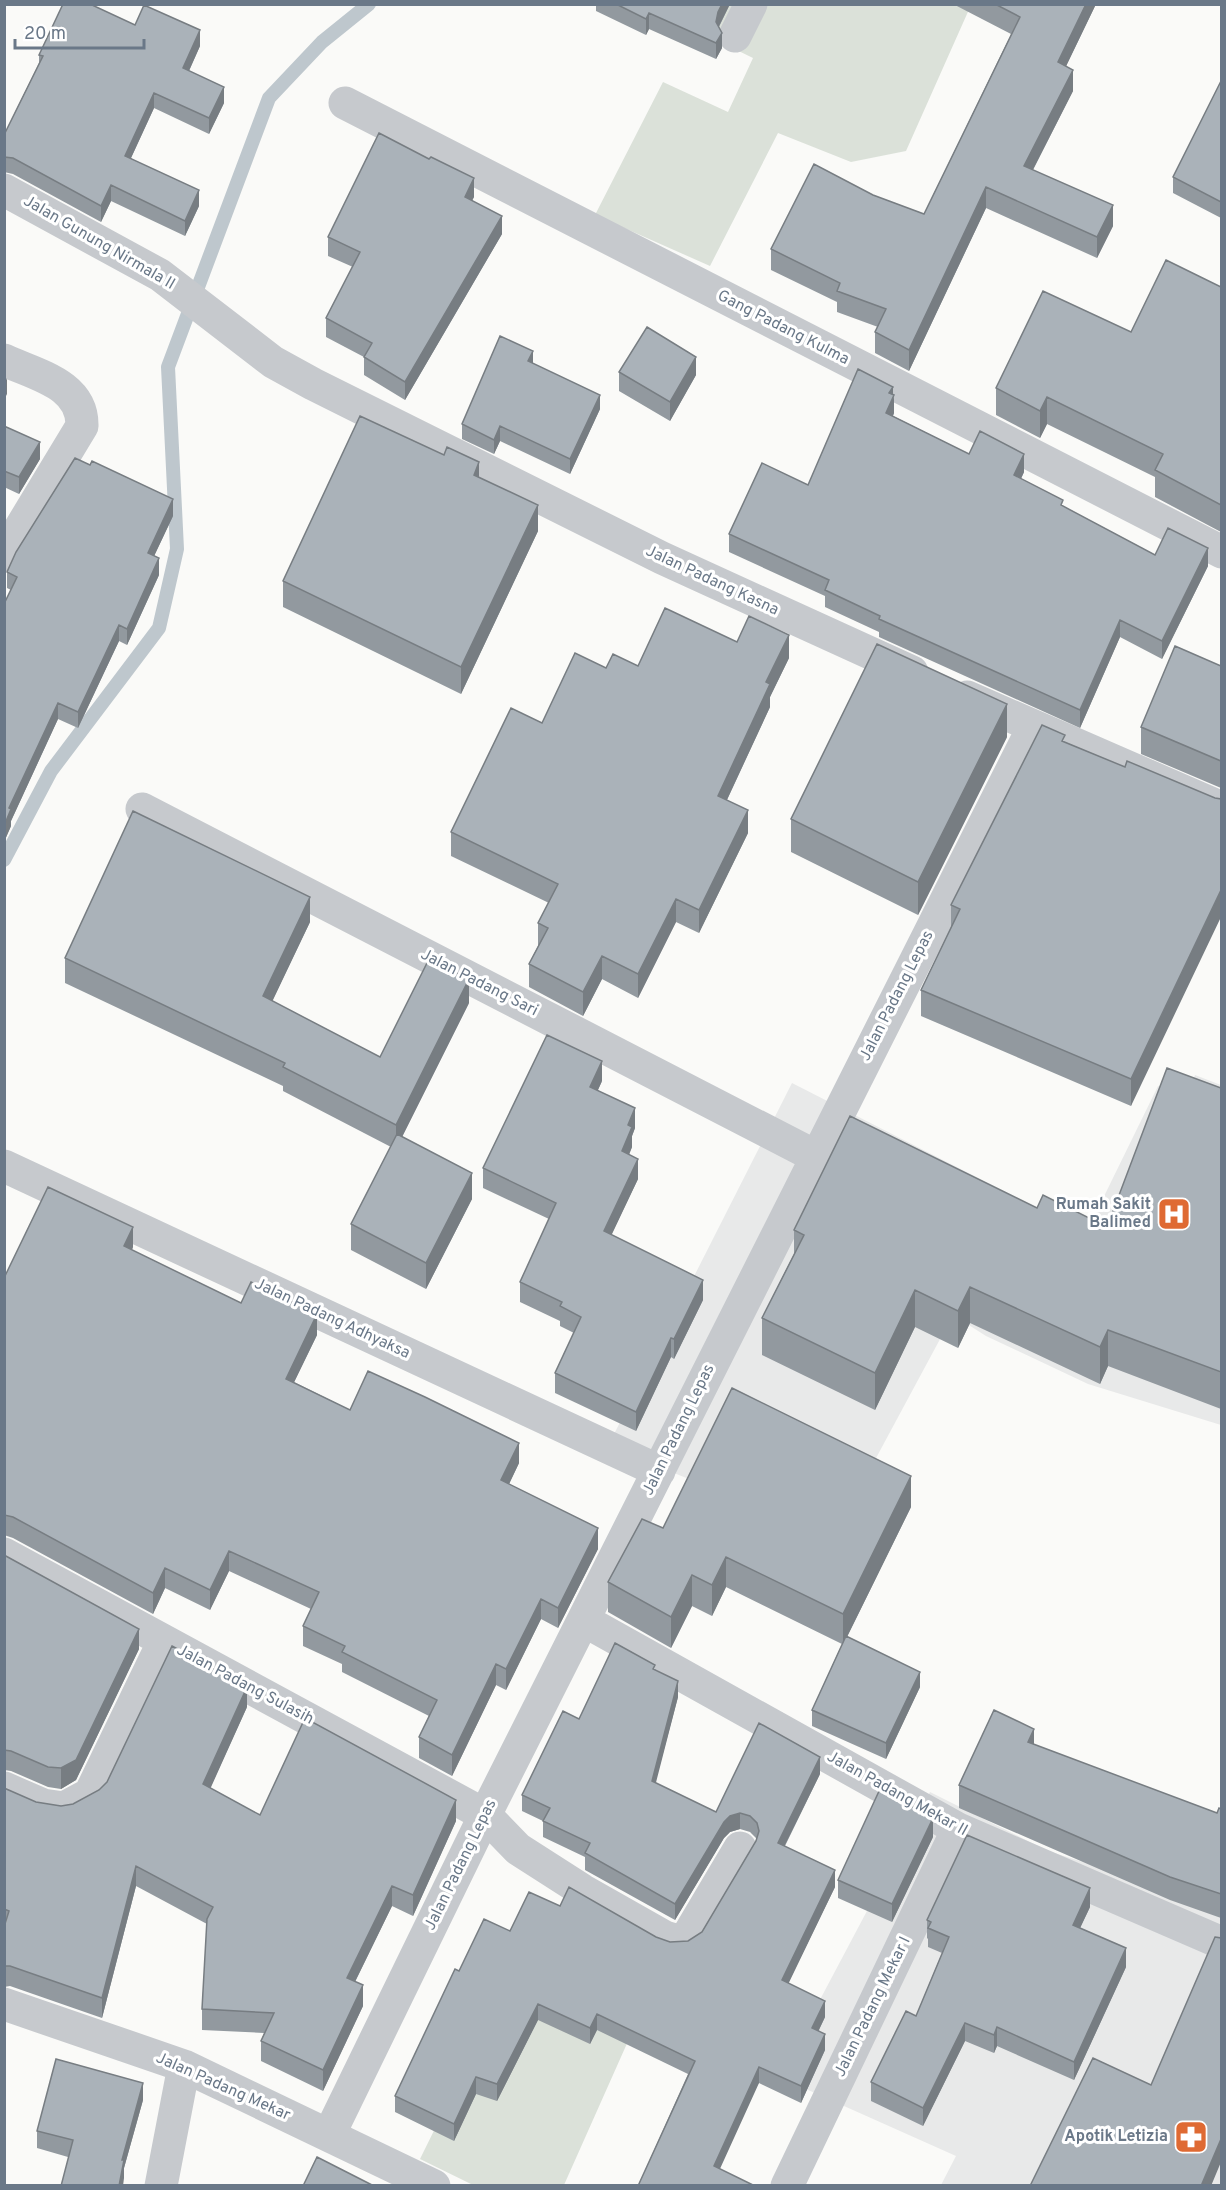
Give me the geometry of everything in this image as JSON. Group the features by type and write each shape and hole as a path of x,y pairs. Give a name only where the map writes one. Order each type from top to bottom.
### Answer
{"street":[{"path":"735,36 751,4"},
{"name":"Gang Padang Kulma","path":"345,103 1221,552"},
{"name":"Jalan Gunung Nirmala II","path":"4,190 160,275 220,320"},
{"name":"Jalan Padang Kasna","path":"220,320 273,362 368,413 662,558 1033,728 1221,808"},
{"path":"4,360 65,387 77,401 82,413 82,426 4,555"},
{"name":"Jalan Padang Lepas","path":"329,2135 485,1815 585,1620 815,1156 1033,728"},
{"name":"Jalan Padang Sari","path":"142,809 815,1156"},
{"name":"Jalan Padang Adhyaksa","path":"4,1166 659,1471"},
{"name":"Jalan Padang Sulasih","path":"4,1554 485,1815 518,1849 582,1890 675,1940 686,1939 740,1848"},
{"name":"Jalan Padang Mekar II","path":"585,1620 958,1829 1221,1942"},
{"path":"4,1788 43,1805 64,1808 90,1794 164,1641"},
{"name":"Jalan Padang Mekar I","path":"787,2186 958,1829"},
{"name":"Jalan Padang Mekar","path":"4,2004 184,2066 434,2186"},
{"path":"161,2186 184,2066"}],"shaded area":[{"path":"683,5 971,5 906,151 851,162 778,133 710,266 595,215 663,82 728,112 753,58 675,20"},
{"path":"1195,1075 1221,1085 1221,1425 1088,1384 986,1336 953,1315 833,1538 608,1446 792,1083 1047,1213 1088,1229 1158,1086 1188,1096"},
{"path":"930,1792 1048,1851 1221,1905 1221,2185 941,2185 956,2156 779,2077"},
{"path":"517,1962 637,2021 564,2185 473,2185 420,2159"}],"building":[{"path":"63,4 90,4 135,25 144,5 200,30 183,68 224,87 209,118 154,93 125,156 199,190 185,221 111,185 101,206 13,158 4,157 4,135 43,56 39,55"},
{"path":"616,4 722,4 716,22 722,33 716,43 649,13 646,19"},
{"path":"995,4 1086,4 1058,62 1073,70 1024,166 1113,205 1097,237 986,187 909,350 875,332 886,309 837,291 840,283 771,249 814,164 873,195 924,214 1020,17"},
{"path":"1221,81 1221,202 1173,177"},
{"path":"379,133 429,159 431,157 474,178 465,197 502,216 405,382 364,357 372,343 326,318 360,252 328,237"},
{"path":"1166,260 1221,287 1221,505 1155,470 1163,454 1047,397 1040,411 996,388 1043,291 1131,332"},
{"path":"647,327 696,357 670,402 619,372"},
{"path":"500,336 533,351 528,361 600,395 570,459 500,426 494,440 462,424"},
{"path":"858,369 893,387 889,393 894,395 886,413 969,454 980,431 1024,454 1014,475 1063,500 1061,505 1155,555 1168,528 1208,548 1162,641 1120,620 1080,710 879,619 880,616 825,590 829,580 729,534 762,463 808,485"},
{"path":"360,416 444,455 447,447 479,462 474,475 538,505 461,667 283,581"},
{"path":"4,426 40,442 19,477 4,471"},
{"path":"75,458 90,465 92,461 173,499 148,553 159,558 127,629 119,625 78,712 58,703 9,808 11,809 4,826 4,604 17,577 7,572 16,552"},
{"path":"665,608 737,642 749,616 789,635 766,682 770,684 718,796 748,810 699,910 676,899 638,974 602,956 583,992 529,964 548,928 538,923 558,884 451,832 511,708 542,723 575,653 606,668 613,654 638,666"},
{"path":"877,644 1007,704 918,882 791,819"},
{"path":"1175,646 1221,666 1221,761 1141,727"},
{"path":"1042,725 1065,735 1062,741 1125,767 1127,761 1221,799 1221,890 1131,1079 921,990 960,909 951,905"},
{"path":"133,811 310,897 263,996 380,1057 429,959 469,979 396,1125 283,1067 285,1063 65,958"},
{"path":"547,1035 602,1061 590,1087 635,1108 628,1125 632,1127 622,1151 638,1159 604,1231 703,1280 674,1339 671,1338 636,1412 555,1373 581,1317 560,1306 562,1302 520,1282 556,1203 483,1168"},
{"path":"1167,1068 1221,1088 1221,1372 1108,1330 1100,1347 970,1287 958,1311 915,1290 875,1373 762,1318 804,1235 794,1230 850,1116 1037,1208 1043,1195 1107,1227"},
{"path":"397,1134 472,1173 426,1263 351,1224"},
{"path":"48,1187 133,1227 124,1246 241,1303 251,1282 317,1314 286,1379 350,1410 368,1371 425,1397 519,1443 501,1480 598,1528 558,1608 541,1599 506,1669 496,1664 452,1755 419,1737 437,1700 342,1652 345,1646 303,1626 319,1592 229,1551 210,1590 165,1568 153,1593 13,1517 4,1515 4,1278"},
{"path":"732,1388 911,1476 843,1614 726,1557 712,1585 692,1575 671,1617 608,1582 642,1519 663,1528"},
{"path":"4,1555 139,1629 76,1760 61,1768 48,1767 4,1750"},
{"path":"846,1636 920,1672 886,1743 812,1710"},
{"path":"615,1643 655,1665 653,1669 678,1681 652,1781 716,1812 759,1723 820,1757 778,1843 835,1870 782,1980 825,2001 812,2028 825,2034 801,2086 759,2067 714,2166 755,2186 638,2186 695,2061 597,2014 590,2028 538,2004 497,2084 476,2077 454,2124 395,2096 455,1969 459,1971 484,1919 510,1931 529,1892 560,1906 569,1887 656,1937 670,1942 688,1941 702,1932 756,1841 759,1831 757,1823 750,1816 740,1813 730,1816 724,1822 675,1904 585,1853 590,1843 543,1821 550,1808 522,1795 563,1711 579,1719"},
{"path":"172,1646 247,1687 203,1784 260,1815 305,1718 456,1800 413,1895 392,1886 347,1978 363,1985 323,2070 261,2041 274,2013 202,2009 207,1919 213,1907 136,1866 102,1998 10,1966 4,1966 4,1927 9,1911 4,1909 4,1788 36,1802 61,1806 73,1804 99,1790 107,1782"},
{"path":"994,1710 1034,1729 1028,1742 1217,1813 1219,1808 1221,1809 1221,1894 1170,1877 959,1785"},
{"path":"880,1789 933,1818 892,1904 838,1880"},
{"path":"967,1835 1090,1888 1073,1925 1126,1948 1074,2062 997,2027 994,2035 965,2023 923,2108 871,2082 906,2011 916,2016 949,1937 928,1928 931,1922 927,1920"},
{"path":"1215,1937 1221,1938 1221,2139 1201,2186 1030,2186 1093,2058 1151,2085"},
{"path":"56,2059 143,2083 122,2160 124,2160 119,2186 61,2186 73,2140 37,2131"},
{"path":"317,2157 374,2186 303,2186"}],"waterway":[{"path":"4,860 51,771 159,628 177,549 168,367 269,98 322,42 369,4"}],"place":[{"name":"Rumah Sakit Balimed","path":"1174,1214"},
{"name":"Apotik Letizia","path":"1191,2137"}]}
